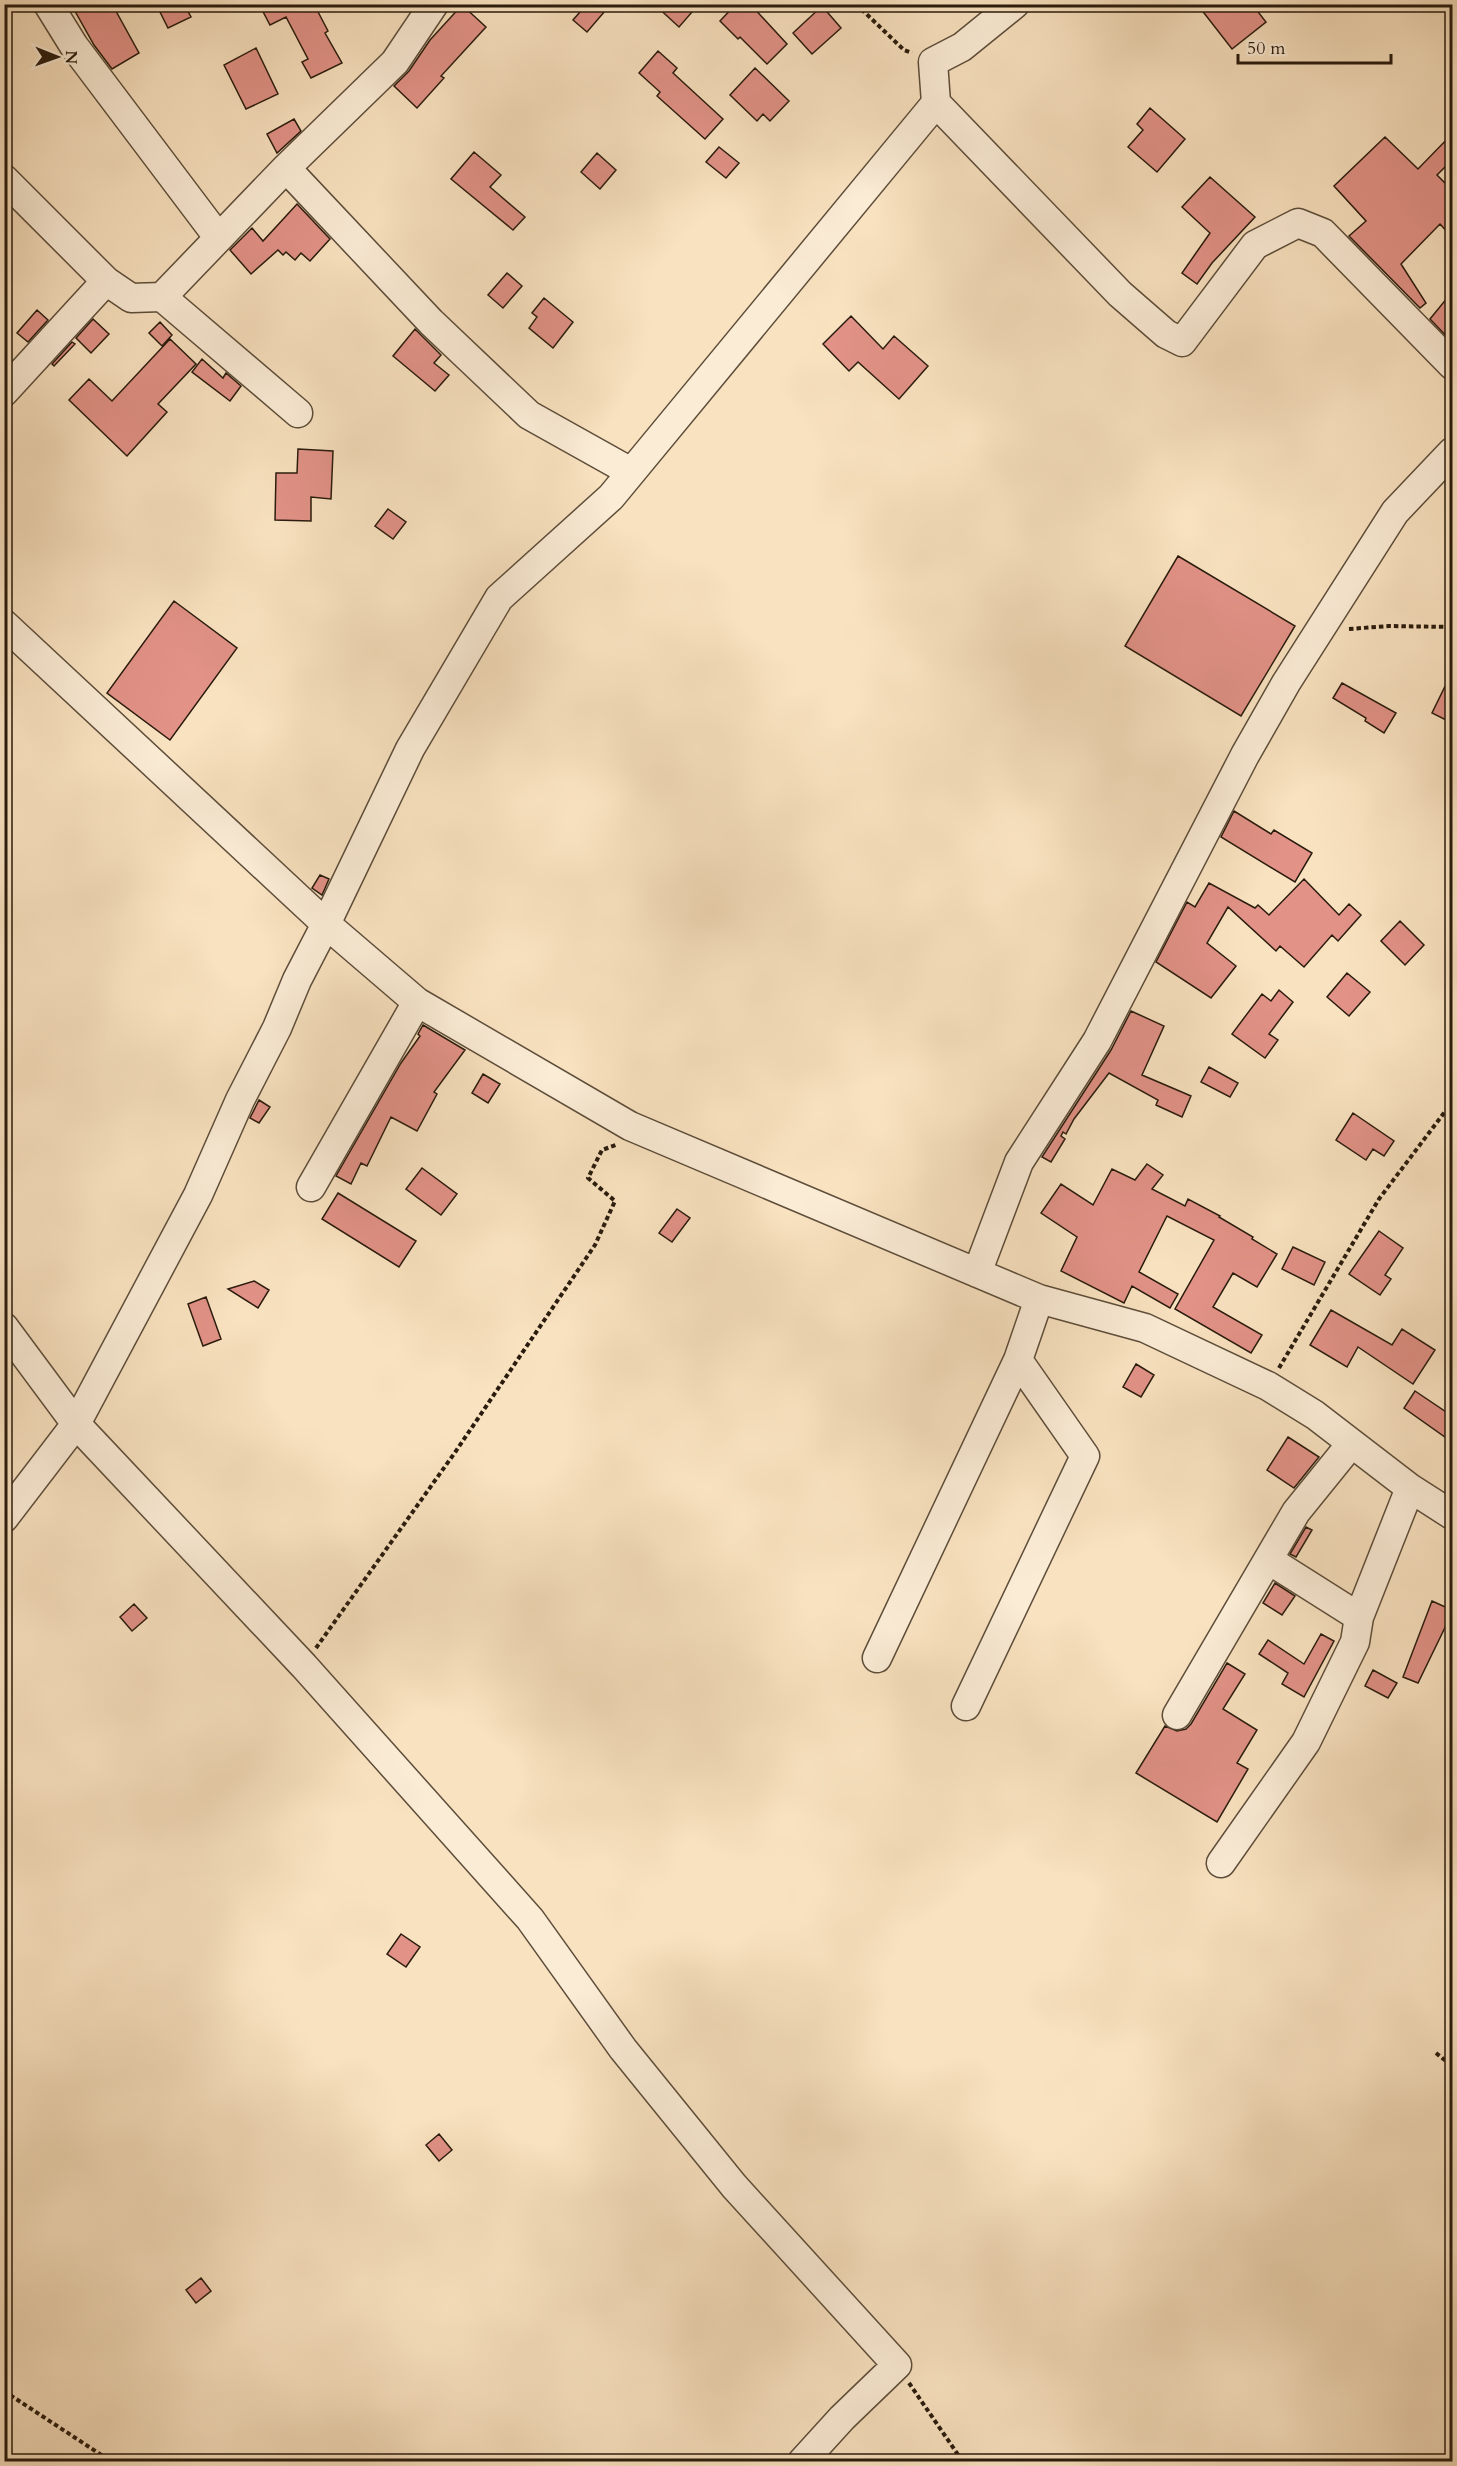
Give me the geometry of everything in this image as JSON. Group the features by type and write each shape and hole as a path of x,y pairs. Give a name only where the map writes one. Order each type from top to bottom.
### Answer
{"street":[{"path":"48,4 74,46 218,237"},
{"path":"162,297 286,168 395,62 434,4"},
{"path":"1015,4 962,47 933,62 936,103 1120,294 1166,334 1182,342 1255,245 1298,223 1323,233 1452,365"},
{"path":"4,1518 76,1424 198,1195 240,1100 277,1028 297,980 410,749 499,598 610,496 936,103"},
{"path":"286,168 431,322 529,415 631,472"},
{"path":"4,179 106,281 131,298 162,297 298,413"},
{"path":"4,392 106,281"},
{"path":"977,1273 1019,1162 1097,1041 1245,756 1319,631 1395,512 1452,452"},
{"path":"4,624 326,924 417,1002 630,1126 1039,1299 1145,1328 1268,1386 1315,1415 1410,1488 1452,1515"},
{"path":"311,1187 417,1002"},
{"path":"877,1658 1018,1360 1039,1299"},
{"path":"4,1327 76,1424 304,1666 530,1919 622,2049 734,2186 897,2365 842,2418 802,2462"},
{"path":"966,1706 1085,1456 1018,1360"},
{"path":"1177,1714 1296,1512 1351,1444"},
{"path":"1221,1863 1306,1742 1355,1642 1359,1617 1410,1488"},
{"path":"1269,1560 1359,1617"}],"path":[{"path":"856,4 904,50 933,62"},
{"path":"1319,631 1389,626 1452,627"},
{"path":"1268,1386 1378,1199 1447,1109"},
{"path":"304,1666 456,1451 595,1245 615,1201 588,1178 602,1150 622,1142 630,1126"},
{"path":"1436,2053 1452,2066"},
{"path":"897,2365 963,2462"},
{"path":"4,2391 112,2462"}],"building":[{"path":"71,4 112,4 139,53 112,69 94,45"},
{"path":"156,4 184,4 191,17 168,28"},
{"path":"259,4 309,4 311,11 316,8 328,31 325,33 342,63 311,78 302,62 308,59 286,17 270,25"},
{"path":"587,4 611,4 587,32 573,20"},
{"path":"654,4 699,4 679,27"},
{"path":"736,4 750,4 787,44 767,64 720,21"},
{"path":"1197,4 1252,4 1266,22 1232,49"},
{"path":"462,5 486,27 441,76 444,78 417,108 394,86 409,71 430,40"},
{"path":"822,6 841,28 812,54 793,33"},
{"path":"256,48 278,94 246,109 224,65"},
{"path":"658,51 677,68 673,73 723,119 705,139 657,96 660,92 639,73"},
{"path":"755,68 789,101 770,121 763,114 757,121 730,95"},
{"path":"1150,108 1185,139 1157,172 1128,147 1143,130 1137,124"},
{"path":"294,119 301,131 277,153 267,134"},
{"path":"1452,134 1452,160 1437,175 1452,190 1452,237 1440,224 1401,264 1426,303 1420,308 1349,236 1366,221 1334,186 1385,137 1418,169"},
{"path":"719,147 739,163 726,178 706,162"},
{"path":"474,152 501,175 490,187 525,217 513,230 451,179"},
{"path":"597,153 616,170 600,189 581,172"},
{"path":"1210,177 1255,217 1212,263 1197,284 1182,273 1210,233 1182,207"},
{"path":"297,204 330,239 310,261 301,253 295,260 286,252 283,255 278,250 251,274 230,250 252,228 263,241"},
{"path":"507,273 522,286 503,308 488,295"},
{"path":"1452,292 1452,342 1430,319"},
{"path":"544,298 573,322 553,348 529,328 537,317 532,313"},
{"path":"37,310 48,320 28,342 17,333"},
{"path":"851,316 883,349 894,336 928,366 899,399 858,362 849,371 823,344"},
{"path":"93,319 109,334 91,353 76,338"},
{"path":"160,322 172,335 162,346 149,333"},
{"path":"415,329 441,355 434,363 449,375 435,391 393,356"},
{"path":"170,339 196,364 158,404 167,412 127,456 69,400 89,379 112,401"},
{"path":"72,342 75,344 54,366 52,364"},
{"path":"202,359 223,378 226,373 241,386 230,401 192,372"},
{"path":"298,449 333,451 331,499 311,497 311,521 275,520 276,473 297,473"},
{"path":"388,509 406,522 393,539 375,526"},
{"path":"1178,556 1295,626 1241,716 1125,646"},
{"path":"174,601 237,648 170,740 107,693"},
{"path":"1452,672 1452,723 1432,713"},
{"path":"1342,683 1396,713 1384,733 1365,721 1366,718 1333,698"},
{"path":"1234,811 1271,834 1274,830 1312,853 1295,882 1221,837"},
{"path":"320,875 329,879 322,895 312,888"},
{"path":"1304,879 1339,915 1349,904 1361,915 1338,941 1332,935 1304,967 1280,946 1276,951 1228,907 1207,943 1236,966 1211,998 1156,962 1187,902 1195,907 1209,883 1255,908 1258,905 1269,915"},
{"path":"1400,921 1424,945 1405,965 1381,941"},
{"path":"1347,973 1370,992 1349,1016 1327,997"},
{"path":"1279,990 1293,1002 1269,1034 1278,1040 1265,1058 1232,1034 1262,994 1271,1001"},
{"path":"1131,1011 1164,1026 1142,1075 1191,1096 1182,1117 1156,1105 1158,1100 1109,1073 1074,1119 1066,1134 1063,1132 1061,1136 1065,1139 1051,1162 1042,1157 1111,1050"},
{"path":"423,1025 465,1050 434,1092 437,1094 417,1131 391,1117 367,1166 361,1163 351,1184 336,1176 401,1063 420,1036 418,1034"},
{"path":"1209,1067 1238,1083 1230,1097 1201,1082"},
{"path":"483,1074 500,1084 488,1103 472,1093"},
{"path":"259,1100 270,1107 259,1123 250,1118"},
{"path":"1353,1113 1394,1141 1384,1156 1373,1149 1366,1160 1336,1140"},
{"path":"1147,1164 1163,1175 1152,1189 1185,1206 1188,1199 1220,1216 1277,1254 1257,1287 1233,1273 1213,1307 1262,1335 1251,1353 1175,1309 1214,1240 1167,1216 1139,1272 1178,1294 1170,1308 1132,1286 1124,1303 1061,1271 1077,1237 1041,1213 1061,1184 1093,1205 1112,1169 1135,1180"},
{"path":"422,1168 457,1194 441,1215 406,1189"},
{"path":"338,1193 416,1241 399,1267 322,1219"},
{"path":"677,1209 690,1218 672,1242 659,1233"},
{"path":"1379,1231 1403,1248 1385,1275 1391,1279 1380,1295 1349,1274"},
{"path":"1293,1247 1325,1262 1314,1285 1282,1269"},
{"path":"254,1281 269,1290 258,1308 228,1289"},
{"path":"206,1297 221,1339 203,1346 188,1304"},
{"path":"1331,1310 1392,1345 1402,1329 1435,1350 1413,1384 1358,1347 1347,1367 1310,1345"},
{"path":"1136,1364 1154,1375 1141,1397 1123,1387"},
{"path":"1415,1391 1452,1416 1452,1442 1404,1408"},
{"path":"1288,1437 1319,1457 1294,1488 1267,1470"},
{"path":"1306,1527 1312,1530 1296,1557 1290,1554"},
{"path":"1275,1583 1295,1596 1282,1615 1263,1603"},
{"path":"1432,1601 1452,1610 1452,1613 1418,1683 1403,1677"},
{"path":"134,1604 147,1618 132,1631 120,1617"},
{"path":"1321,1634 1334,1641 1304,1697 1282,1684 1288,1673 1259,1654 1268,1640 1304,1664"},
{"path":"1227,1663 1245,1674 1223,1709 1257,1730 1237,1763 1248,1769 1217,1822 1136,1773 1165,1726 1177,1731 1186,1729 1191,1724"},
{"path":"1373,1670 1397,1683 1388,1698 1365,1686"},
{"path":"401,1934 420,1947 406,1967 387,1954"},
{"path":"439,2134 452,2150 439,2161 426,2145"},
{"path":"201,2278 211,2291 196,2303 186,2290"}]}
